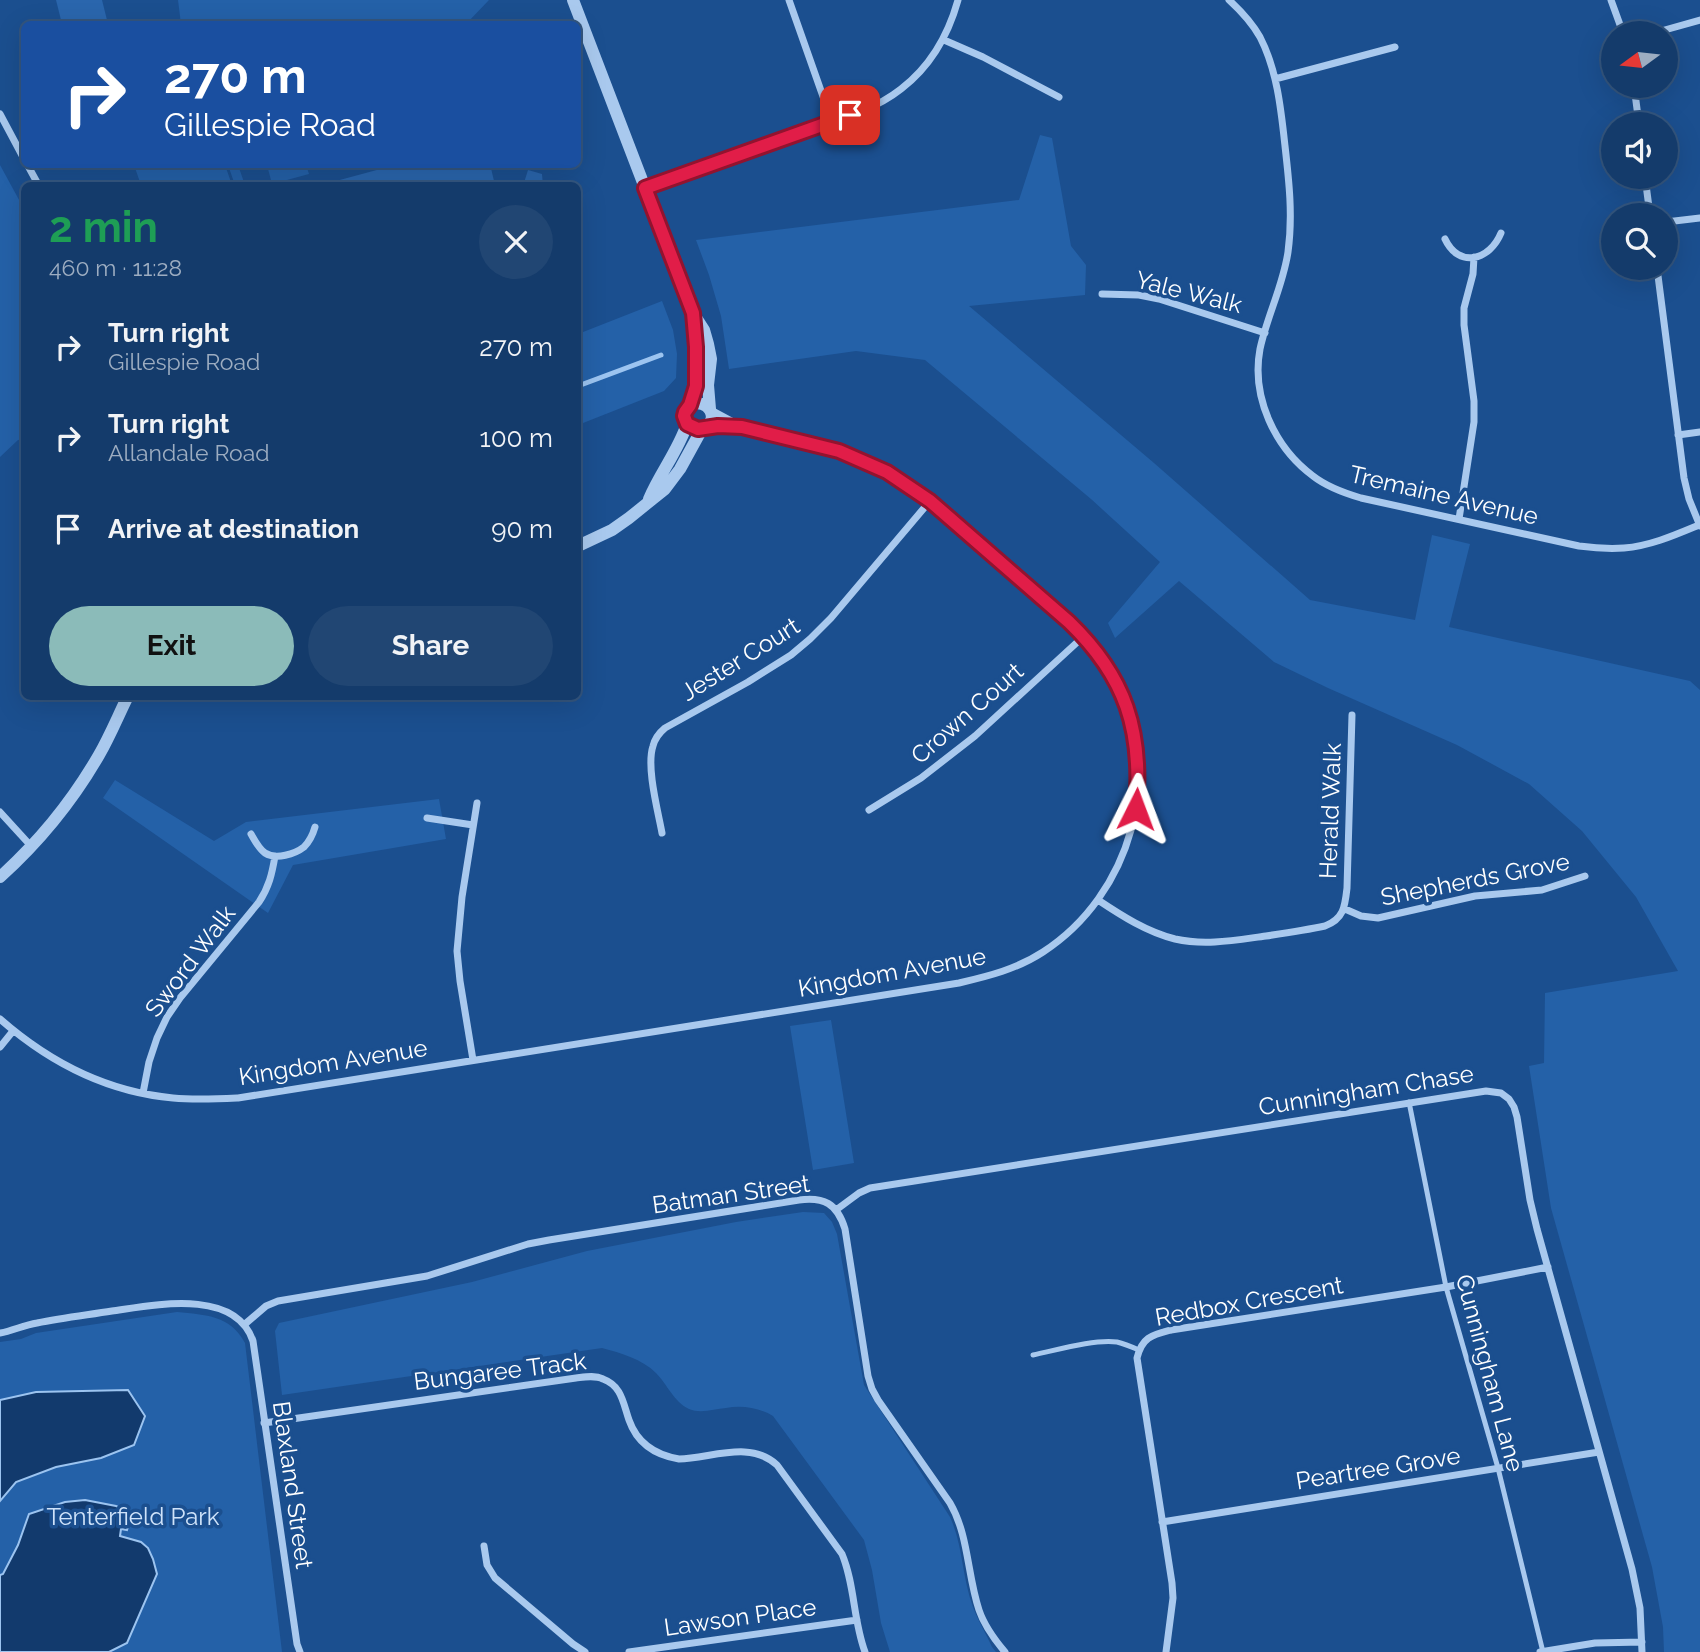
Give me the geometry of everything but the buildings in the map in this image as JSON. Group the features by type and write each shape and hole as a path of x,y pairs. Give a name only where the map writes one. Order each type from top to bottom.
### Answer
{"street":[{"path":"573,0 693,313 704,330 711,359 708,385 710,422 703,428 680,469 665,489 629,518 612,530 581,545"},
{"path":"789,0 832,122"},
{"path":"645,188 832,122 868,108 899,91 928,62 944,40 958,0"},
{"name":"Tremaine Avenue","path":"1229,0 1249,20 1259,36 1275,79 1281,109 1290,197 1290,226 1278,293 1260,350 1259,374 1268,419 1286,452 1312,476 1347,494 1579,546 1626,548 1700,526"},
{"path":"1611,0 1619,21"},
{"path":"1678,26 1700,20"},
{"path":"944,40 1059,97"},
{"path":"1275,79 1395,47"},
{"path":"0,114 21,153"},
{"path":"1678,221 1700,218"},
{"path":"1445,239 1449,248 1458,255 1474,257 1490,250 1501,233"},
{"path":"1459,519 1475,422 1464,325 1464,309 1473,274 1474,257"},
{"path":"1659,280 1684,478 1700,526"},
{"name":"Yale Walk","path":"1101,294 1139,295 1159,299 1265,332"},
{"path":"693,313 696,380 690,405 684,416 687,424 694,429 703,428"},
{"path":"690,405 699,402 707,405 710,410"},
{"name":"Kingdom Avenue","path":"710,410 742,427"},
{"path":"647,502 657,480 680,444 687,424"},
{"name":"Kingdom Avenue","path":"0,1019 13,1031 66,1066 115,1086 172,1098 238,1098 982,978 1021,964 1063,938 1098,900 1114,874 1125,851 1136,809 1138,764 1132,723 1108,668 1084,636 930,501 887,472 839,451 742,427 703,428"},
{"path":"1678,435 1700,432"},
{"name":"Jester Court","path":"662,833 651,761 657,735 791,655 810,639 930,501"},
{"name":"Crown Court","path":"869,810 921,778 960,749 1084,636"},
{"path":"0,877 55,819 86,777 126,700"},
{"name":"Herald Walk","path":"1345,909 1352,715"},
{"path":"473,1060 457,951 462,897 477,803"},
{"path":"0,812 31,846"},
{"path":"427,818 473,825"},
{"path":"251,834 266,854 285,856 305,846 316,827"},
{"name":"Sword Walk","path":"144,1093 149,1062 167,1017 259,902 272,877 275,856"},
{"name":"Shepherds Grove","path":"1345,909 1361,916 1378,918 1475,896 1542,890 1585,876"},
{"path":"1098,900 1125,918 1152,931 1192,942 1233,941 1325,926 1338,920 1345,909"},
{"path":"0,1047 13,1031"},
{"name":"Cunningham Chase","path":"836,1210 870,1188 1409,1102 1486,1091 1501,1093 1509,1099 1517,1117 1530,1200 1632,1569 1640,1608 1642,1652"},
{"name":"Batman Street","path":"244,1324 266,1306 278,1301 427,1276 528,1244 806,1199 821,1200 836,1210 845,1228 872,1389 957,1516 963,1531 973,1590 980,1612 988,1630 1005,1652"},
{"name":"Redbox Crescent","path":"1166,1652 1172,1590 1137,1358 1147,1339 1171,1330 1446,1287 1548,1267"},
{"path":"0,1333 35,1323 174,1303 225,1311 244,1324"},
{"name":"Blaxland Street","path":"244,1324 253,1341 300,1652"},
{"name":"Bungaree Track","path":"264,1423 576,1378 604,1379 621,1395 635,1433 655,1452 679,1459 751,1451 764,1455 777,1465 842,1554 848,1567 856,1620 865,1652"},
{"name":"Peartree Grove","path":"1162,1522 1600,1452"},
{"path":"484,1546 487,1565 495,1578 585,1652"},
{"name":"Lawson Place","path":"629,1652 856,1620"},
{"path":"1541,1652 1595,1643 1642,1642"}],"lane":[{"name":"Cunningham Lane","path":"1409,1102 1446,1287 1499,1468 1541,1652"},
{"path":"1033,1355 1096,1342 1121,1343 1139,1350"}],"green space":[{"path":"178,0 489,0 469,21 181,21"},
{"path":"1040,135 1052,138 1071,246 1086,265 1085,295 969,306 1310,600 1415,620 1432,535 1470,544 1449,627 1690,681 1700,690 1700,1652 1664,1652 1663,1627 1652,1567 1551,1208 1529,1066 1544,1063 1545,993 1678,971 1636,897 1582,831 1529,784 1457,745 1274,662 1179,581 1115,638 1108,623 1160,562 1091,499 925,360 856,351 729,369 721,316 696,240 1019,200"},
{"path":"0,165 21,204 21,440 0,457"},
{"path":"135,168 226,168 231,182 140,182"},
{"path":"229,168 239,168 244,182 234,182"},
{"path":"268,168 307,168 309,174 279,182 271,182"},
{"path":"662,301 673,330 677,354 676,378 664,391 581,424 581,333"},
{"path":"115,780 214,841 246,822 439,799 446,839 293,865 268,913 103,798"},
{"path":"831,1020 854,1163 813,1170 790,1026"},
{"path":"803,1212 824,1213 832,1222 837,1234 864,1385 950,1517 958,1539 973,1607 996,1652 890,1652 881,1623 864,1540 773,1416 744,1407 703,1411 689,1409 679,1402 650,1368 624,1354 602,1348 282,1395 275,1331 279,1323 472,1282 587,1251"},
{"name":"Tenterfield Park","path":"177,1312 207,1316 225,1322 245,1343 282,1652 0,1652 0,1342 21,1339 36,1333"}],"shaded area":[{"path":"128,1390 145,1416 134,1445 101,1458 56,1467 16,1482 0,1501 0,1400 36,1392"},
{"path":"85,1500 116,1506 132,1513 127,1530 121,1529 120,1536 141,1542 148,1548 153,1559 157,1574 127,1643 109,1652 0,1652 0,1575 18,1545 29,1514 65,1502"}],"waterway":[{"path":"581,385 661,355"}],"route":[{"path":"850,115 645,188 693,313 696,386 685,412 685,420 694,429 742,427 839,451 887,472 930,501 1084,636 1108,668 1125,703 1136,742 1136,809"}]}
